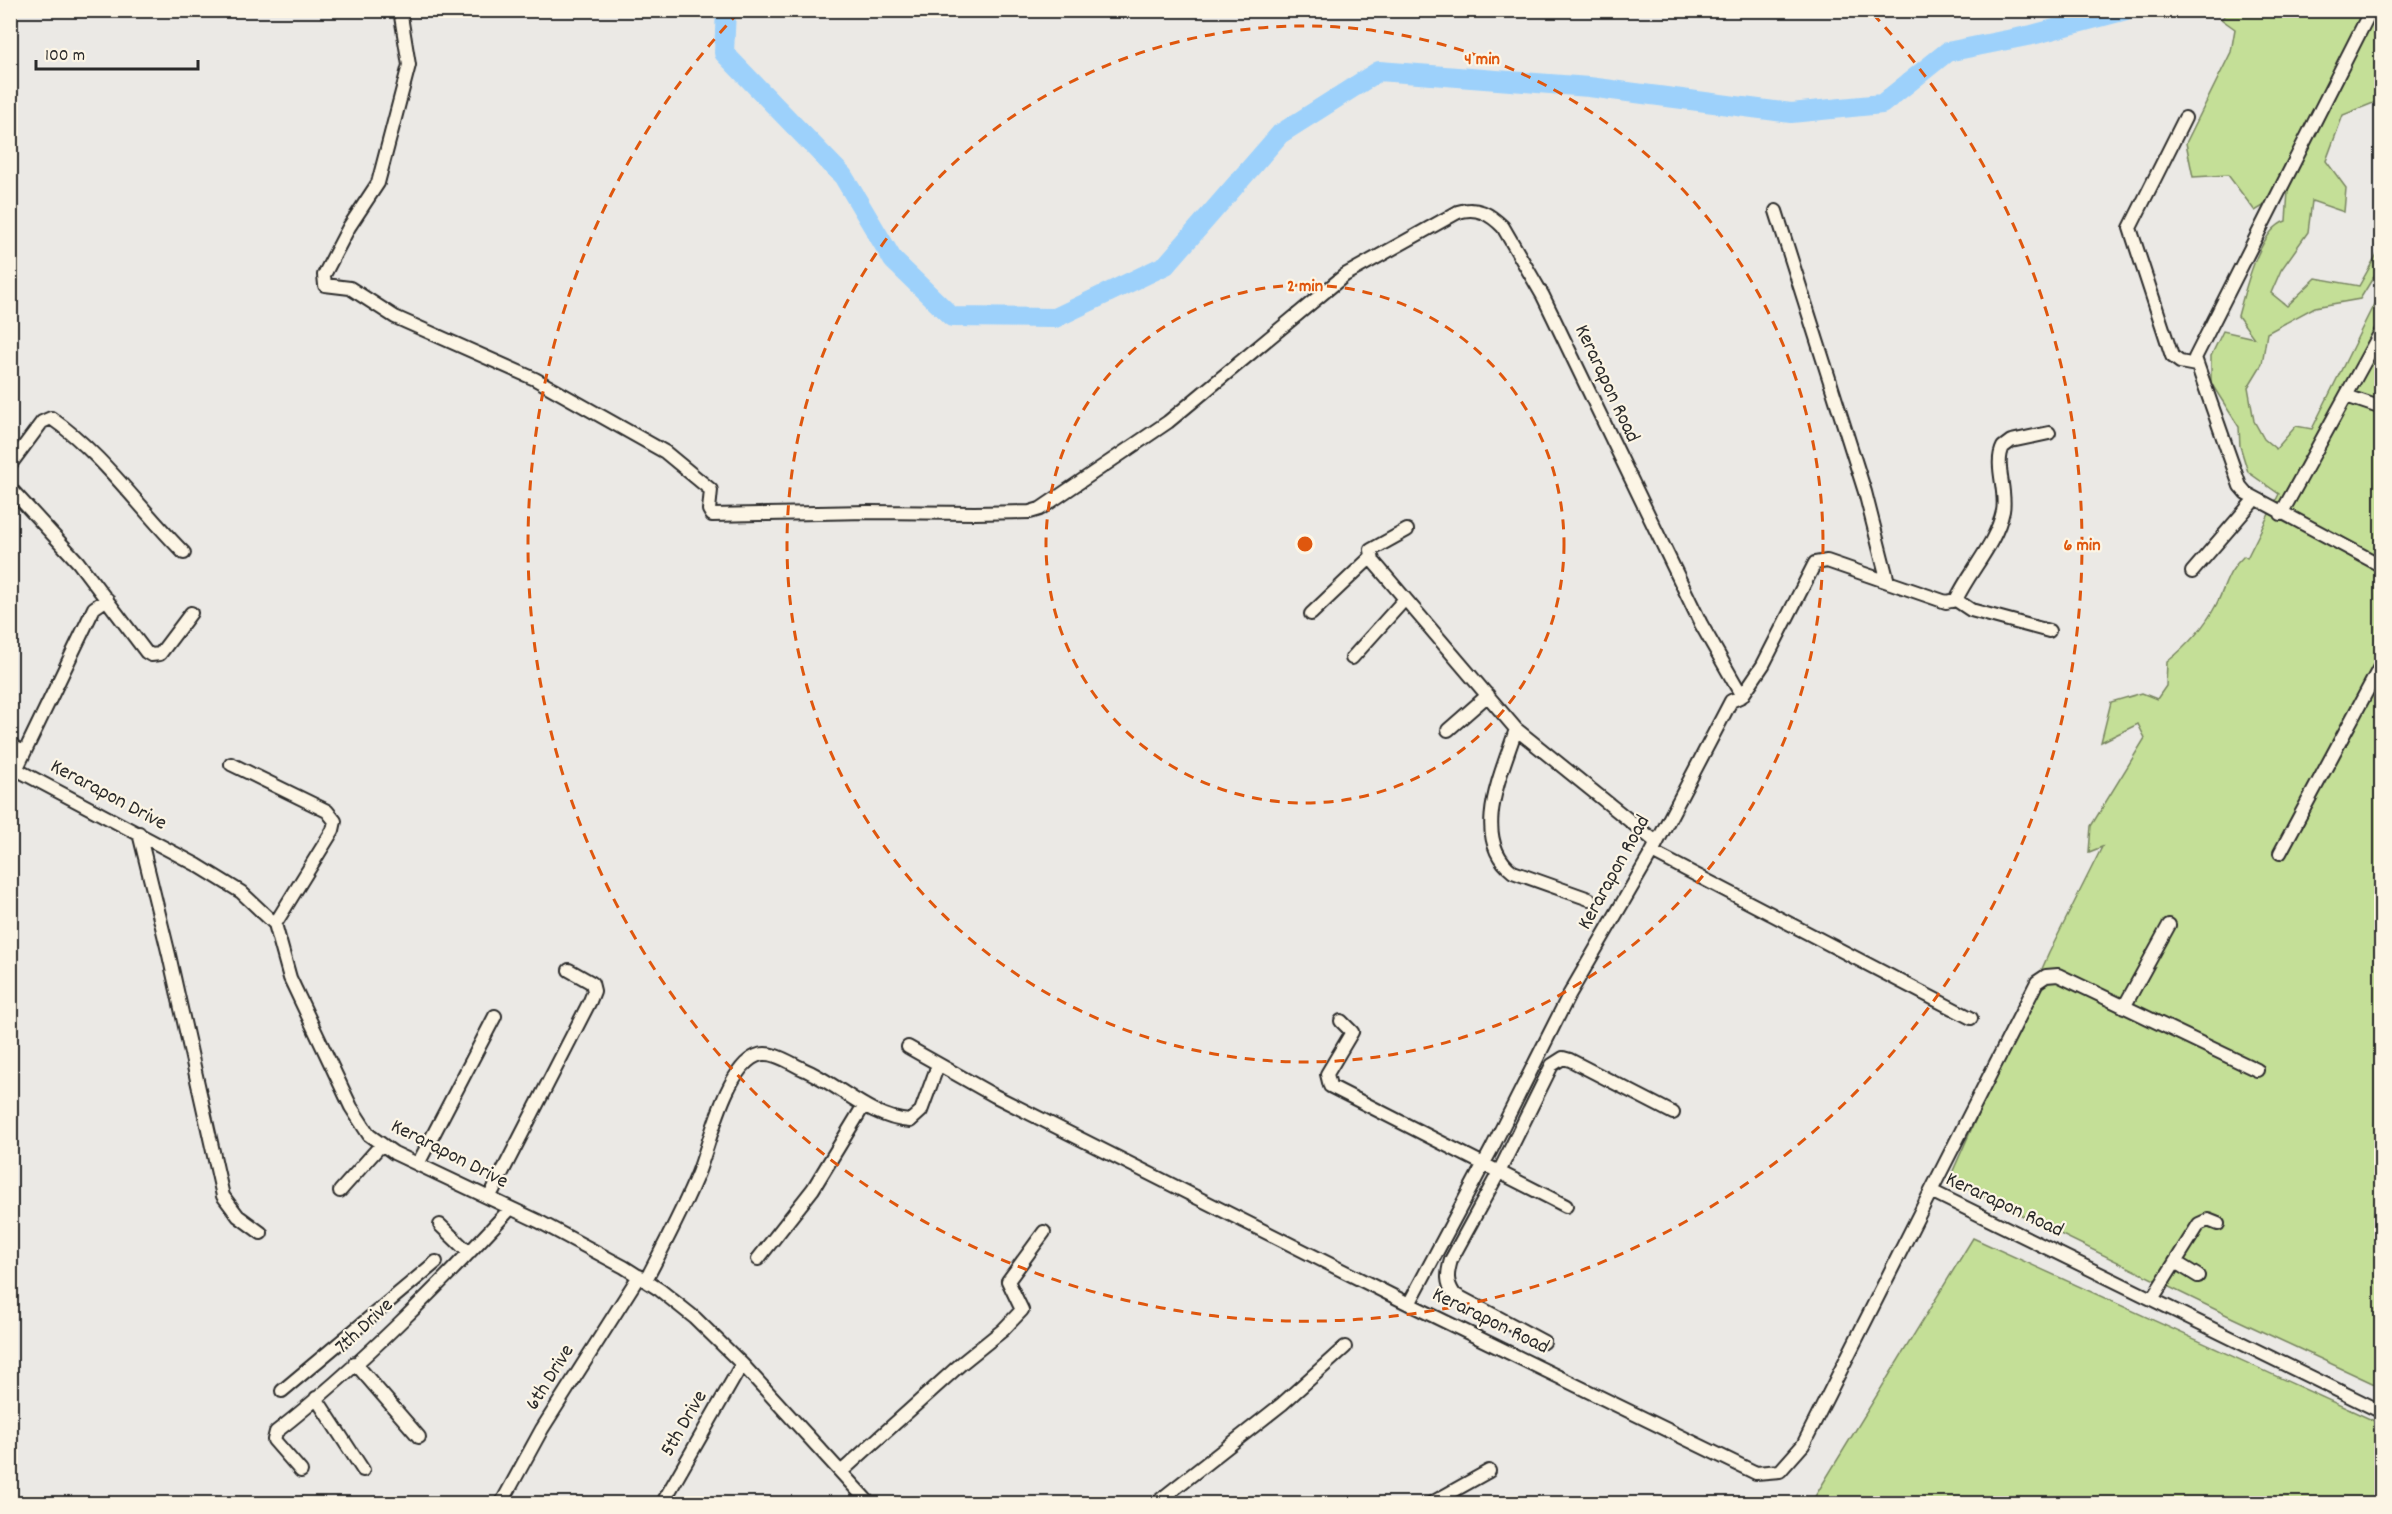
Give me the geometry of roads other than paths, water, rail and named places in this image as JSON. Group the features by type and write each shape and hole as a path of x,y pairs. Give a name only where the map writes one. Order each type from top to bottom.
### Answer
{"street":[{"name":"Kerarapon Road","path":"400,10 410,65 378,183 349,227 324,275 324,285 350,288 395,317 535,379 604,420 665,452 711,490 709,510 712,515 868,512 975,513 1040,509 1167,422 1345,275 1450,215 1466,209 1488,214 1503,227 1543,296 1701,624 1742,696 1731,701 1654,847 1569,995 1409,1304 1756,1473 1773,1473 1786,1466 1803,1445 1931,1191 2382,1412"},
{"path":"2371,10 2195,358 2240,486 2254,500 2382,566"},
{"path":"2185,118 2130,228 2131,237 2172,356 2180,362 2196,365"},
{"path":"1776,211 1865,492 1888,582"},
{"path":"2281,514 2382,330"},
{"path":"2346,396 2382,408"},
{"path":"10,465 42,422 51,418 74,433 184,553"},
{"path":"1956,600 1994,536 2000,520 2004,502 2000,456 2003,447 2011,441 2049,433"},
{"path":"10,488 78,562 151,655 160,654 191,613"},
{"path":"10,508 22,500"},
{"path":"2192,572 2254,500"},
{"path":"1407,530 1371,550 1371,557 1516,729 1654,847 1971,1018"},
{"path":"1311,614 1371,557"},
{"path":"1742,696 1763,666 1815,563 1827,561 1946,602 1956,600 1971,610 2049,631"},
{"path":"13,768 24,752 94,608 107,599"},
{"path":"1352,658 1405,599"},
{"path":"2280,853 2382,663"},
{"path":"1448,730 1488,695"},
{"path":"1516,729 1492,812 1490,827 1497,853 1504,865 1513,872 1589,899"},
{"path":"10,745 24,752"},
{"path":"231,764 327,811 335,821 333,830 275,924"},
{"name":"Kerarapon Drive","path":"13,768 227,882 275,924 290,978 343,1091 360,1123 381,1145 489,1198 642,1278 686,1310 742,1364 870,1503"},
{"path":"138,833 170,955 223,1196 238,1216 261,1233"},
{"path":"2124,1007 2169,925"},
{"path":"489,1198 594,991 592,983 569,970"},
{"path":"1931,1191 2040,980 2051,974 2058,975 2257,1070"},
{"path":"418,1164 495,1016"},
{"path":"1341,1021 1352,1032 1327,1074 1330,1086 1566,1206"},
{"path":"908,1047 995,1096 1409,1304"},
{"name":"6th Drive","path":"501,1503 542,1429 642,1278 697,1174 728,1090 741,1070 753,1058 762,1054 774,1055 809,1071 864,1105 904,1120 914,1119 921,1111 939,1065"},
{"path":"1544,1342 1461,1299 1454,1294 1447,1281 1450,1260 1499,1172 1552,1065 1557,1060 1570,1060 1673,1113"},
{"path":"758,1259 813,1189 864,1105"},
{"path":"340,1191 381,1145"},
{"name":"7th Drive","path":"301,1471 274,1436 394,1327 470,1253 510,1209"},
{"path":"2152,1299 2202,1220 2218,1224"},
{"path":"440,1225 470,1253"},
{"path":"841,1472 962,1363 1004,1330 1022,1310 1008,1281 1044,1232"},
{"path":"2175,1262 2198,1276"},
{"path":"282,1391 436,1263"},
{"path":"376,1313 394,1327"},
{"path":"1155,1503 1282,1404 1344,1347"},
{"path":"355,1363 419,1437"},
{"name":"5th Drive","path":"662,1503 742,1364"},
{"path":"316,1398 363,1470"},
{"path":"1430,1503 1489,1471"}],"waterway":[{"path":"726,10 724,53 843,176 893,260 952,317 1055,318 1166,265 1280,134 1379,71 1589,87 1791,113 1882,104 1947,52 2032,35 2126,10"}]}
